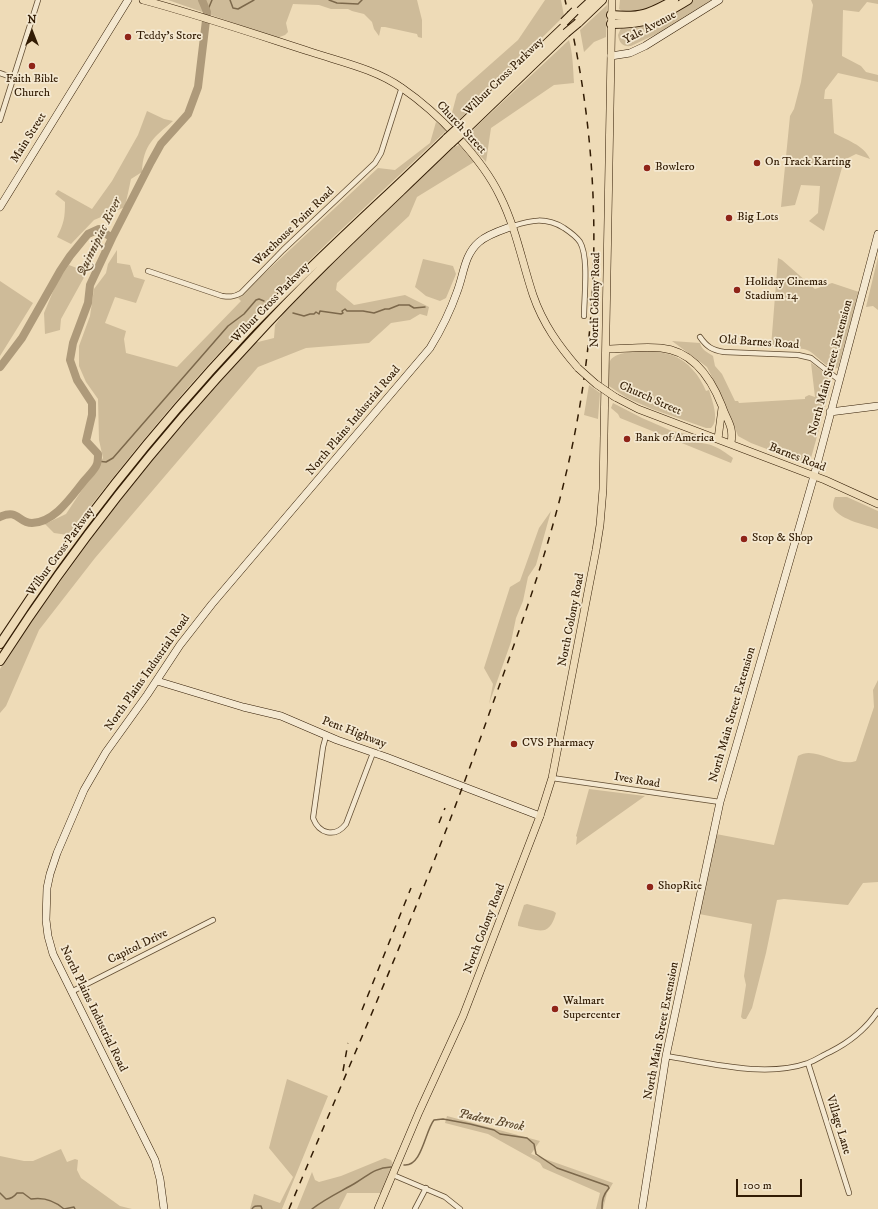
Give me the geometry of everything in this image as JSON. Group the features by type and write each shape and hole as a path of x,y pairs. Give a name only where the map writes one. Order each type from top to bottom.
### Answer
{"highway":[{"path":"565,27 576,16 584,0"},
{"name":"Wilbur Cross Parkway","path":"460,130 592,0"},
{"name":"Wilbur Cross Parkway","path":"576,16 602,0"},
{"path":"611,15 631,17 646,14 674,0"},
{"path":"611,24 631,24 649,21 666,14 688,0"},
{"name":"Wilbur Cross Parkway","path":"0,661 46,592 87,536 126,485 188,410 231,362 342,247 535,54 565,27"},
{"name":"Wilbur Cross Parkway","path":"0,644 28,602 90,517 202,380 268,309 449,141"}],"main road":[{"name":"Church Street","path":"143,0 372,72 402,87 422,103 446,126 494,183 513,226 533,296 539,310 558,345 578,368 596,384 615,397 638,409 708,435"},
{"name":"North Colony Road","path":"378,1209 419,1112 463,1016 540,816 552,778 582,625 600,525 603,489 612,0"},
{"path":"606,349 661,348 673,350 683,354 696,364 708,377 732,428 731,443"},
{"path":"718,439 722,408"},
{"name":"Barnes Road","path":"708,435 814,476 863,496 878,504"}],"street":[{"path":"0,120 38,0"},
{"name":"Main Street","path":"0,206 128,0"},
{"name":"Yale Avenue","path":"611,56 630,53 644,46 719,0"},
{"path":"0,73 14,78"},
{"name":"Warehouse Point Road","path":"148,270 222,296 230,297 241,293 283,250 375,163 381,153 402,87"},
{"path":"513,226 540,220 558,224 576,238 584,253 584,316"},
{"name":"North Plains Industrial Road","path":"164,1209 160,1179 155,1160 53,954 48,936 46,920 46,896 50,874 60,847 90,779 106,752 157,681 180,645 212,604 430,348 449,313 461,280 464,264 469,254 479,242 485,238 513,226"},
{"name":"North Main Street Extension","path":"642,1209 666,1056 720,802 814,476 878,234"},
{"name":"Old Barnes Road","path":"700,337 709,348 715,351 730,353 798,355 811,358 839,380"},
{"path":"830,412 878,406"},
{"name":"Pent Highway","path":"157,681 243,707 281,716 326,736 373,752 540,816"},
{"path":"326,736 323,747 313,818 316,826 324,832 336,832 346,824 373,752"},
{"name":"Ives Road","path":"552,778 720,802"},
{"name":"Capitol Drive","path":"71,992 213,920"},
{"path":"666,1056 747,1068 773,1069 808,1063 844,1045 870,1023 878,1011"},
{"name":"Village Lane","path":"808,1063 849,1193"},
{"path":"393,1175 445,1197 460,1209"},
{"path":"415,1209 426,1188"}],"shaded area":[{"path":"168,0 417,0 422,20 422,38 418,37 417,34 385,27 381,27 379,36 374,29 372,22 364,14 348,9 331,9 319,5 293,4 286,23 288,32 277,38"},
{"path":"545,0 561,0 564,16 459,120 452,126 449,124 457,94 518,40"},
{"path":"620,0 665,0 643,11 630,13 619,9"},
{"path":"691,0 712,0 673,26 631,46 626,46 620,42 618,35 621,28"},
{"path":"811,0 878,0 878,4 867,2 859,12 843,10 842,56 861,66 866,72 878,75 878,82 838,73 825,90 824,99 832,99 834,133 859,146 864,150 870,159 856,154 848,158 843,164 824,231 809,221 818,213 820,186 801,185 795,205 781,207 790,116 794,109 801,82 813,5"},
{"path":"607,5 606,37 594,42 584,52 580,30"},
{"path":"569,40 574,83 554,85 491,128 486,162 464,138"},
{"path":"147,111 164,119 173,121 155,137 147,148 142,172 131,179 125,207 94,220 71,244 57,237 64,220 65,202 55,194 58,190 92,209 112,181 138,135"},
{"path":"436,122 447,130 286,283 238,333 162,418 68,535 54,533 45,524 66,514 103,458 99,440 98,399 86,382 79,366 79,346 90,316 94,289 106,273 108,264 117,250 117,263 130,265 134,277 145,280 136,303 115,297 105,323 126,331 124,339 126,353 177,367 241,301 238,298 378,168 395,170 430,143"},
{"path":"459,145 474,162 417,197 409,216 337,283 336,290 354,305 405,295 429,307 427,316 420,314 410,320 391,323 369,343 306,348 258,367 95,558 39,630 6,706 0,713 0,669 26,629 99,528 151,461 254,343 274,338 275,325 286,310 349,247 454,147"},
{"path":"878,257 878,310 873,306 866,307"},
{"path":"778,258 815,289 832,283 859,292 838,368 826,365 811,352 804,349 771,347"},
{"path":"423,259 453,266 456,274 446,298 440,301 426,296 415,287"},
{"path":"69,265 87,272 61,319 60,330 45,334 44,313 57,282"},
{"path":"0,281 33,303 0,356"},
{"path":"672,341 700,343 703,349 713,356 715,366 722,374 735,401 738,401 739,403 805,399 805,397 809,395 815,397 811,363 821,370 829,379 831,386 809,461 801,462 751,443 738,436 726,405 707,367"},
{"path":"658,350 683,361 697,375 706,391 709,390 715,415 714,424 711,428 706,428 652,409 627,398 609,386 609,364 613,357 624,353"},
{"path":"589,385 600,393 598,419 584,415"},
{"path":"613,403 672,431 692,435 692,442 704,443 718,448 733,458 731,463 620,418 611,408"},
{"path":"835,497 847,497 878,511 878,529 854,522 837,513 833,506"},
{"path":"551,511 536,565 528,577 523,601 516,618 511,642 489,704 493,684 484,668 510,587 520,581 539,528"},
{"path":"878,680 878,882 863,883 848,905 784,899 777,900 766,953 752,1008 746,1019 743,1019 741,1017 746,985 744,976 752,924 699,914 716,834 774,845 798,756 805,753 812,753 842,762 856,761 874,707 873,690"},
{"path":"589,789 645,796 576,845 576,836"},
{"path":"527,904 556,913 550,926 546,929 537,930 518,926 524,905"},
{"path":"287,1079 328,1096 282,1209 250,1209 254,1194 280,1203 293,1177 269,1148"},
{"path":"447,1116 540,1141 531,1154 613,1183 607,1193 603,1209 596,1209 600,1193 543,1168 540,1163 488,1134 445,1123"},
{"path":"61,1149 67,1162 75,1159 78,1160 77,1170 81,1178 120,1206 132,1209 0,1209 0,1156 24,1161 33,1161"},
{"path":"385,1158 391,1160 393,1164 381,1193 347,1193 339,1209 297,1209 312,1172 315,1180 319,1182 341,1176"}],"waterway":[{"name":"Quinnipiac River","path":"0,517 11,514 24,521 32,523 40,522 48,518 62,508 93,471 97,464 98,454 86,441 92,415 92,403 77,380 70,360 73,343 88,303 90,285 112,238 161,144 188,114 198,87 207,12 202,0"},
{"path":"207,12 212,0"},
{"path":"230,0 233,8 238,9 254,0"},
{"path":"329,0 337,3 358,4 362,0"},
{"path":"0,367 22,338 60,271 88,234 99,229 112,238"},
{"path":"97,461 106,462 113,458 228,326 244,314 256,300 259,299 264,301"},
{"path":"293,313 304,316 314,314 316,312 319,314 320,311 341,314 345,309 347,311 374,313 399,305 409,305 414,308 425,307"},
{"name":"Padens Brook","path":"404,1165 410,1164 419,1155 434,1120 443,1119 470,1124 494,1130 500,1134 527,1138 534,1144 536,1154 557,1168 608,1186 609,1188 603,1198 602,1209"},
{"name":"Padens Brook","path":"312,1209 373,1172 391,1167"},
{"name":"Padens Brook","path":"0,1193 6,1199 12,1198 17,1193 23,1193 31,1199 44,1199 53,1202 64,1209 74,1207 75,1209"},
{"name":"Padens Brook","path":"252,1209 257,1206 261,1206 262,1209"}],"railway":[{"path":"289,1209 393,963 443,839 530,598 549,538 565,478 578,419 587,359 592,299 594,239 592,179 587,119 578,59 565,0"},
{"path":"439,823 445,808"},
{"path":"362,1010 411,888"},
{"path":"343,1071 348,1043"}],"place":[{"name":"Teddy’s Store","path":"128,37"},
{"name":"Faith Bible Church","path":"32,66"},
{"name":"On Track Karting","path":"757,163"},
{"name":"Bowlero","path":"647,168"},
{"name":"Big Lots","path":"729,218"},
{"name":"Holiday Cinemas Stadium 14","path":"737,290"},
{"name":"Bank of America","path":"627,439"},
{"name":"Stop & Shop","path":"744,539"},
{"name":"CVS Pharmacy","path":"514,744"},
{"name":"ShopRite","path":"650,887"},
{"name":"Walmart Supercenter","path":"555,1009"}]}
